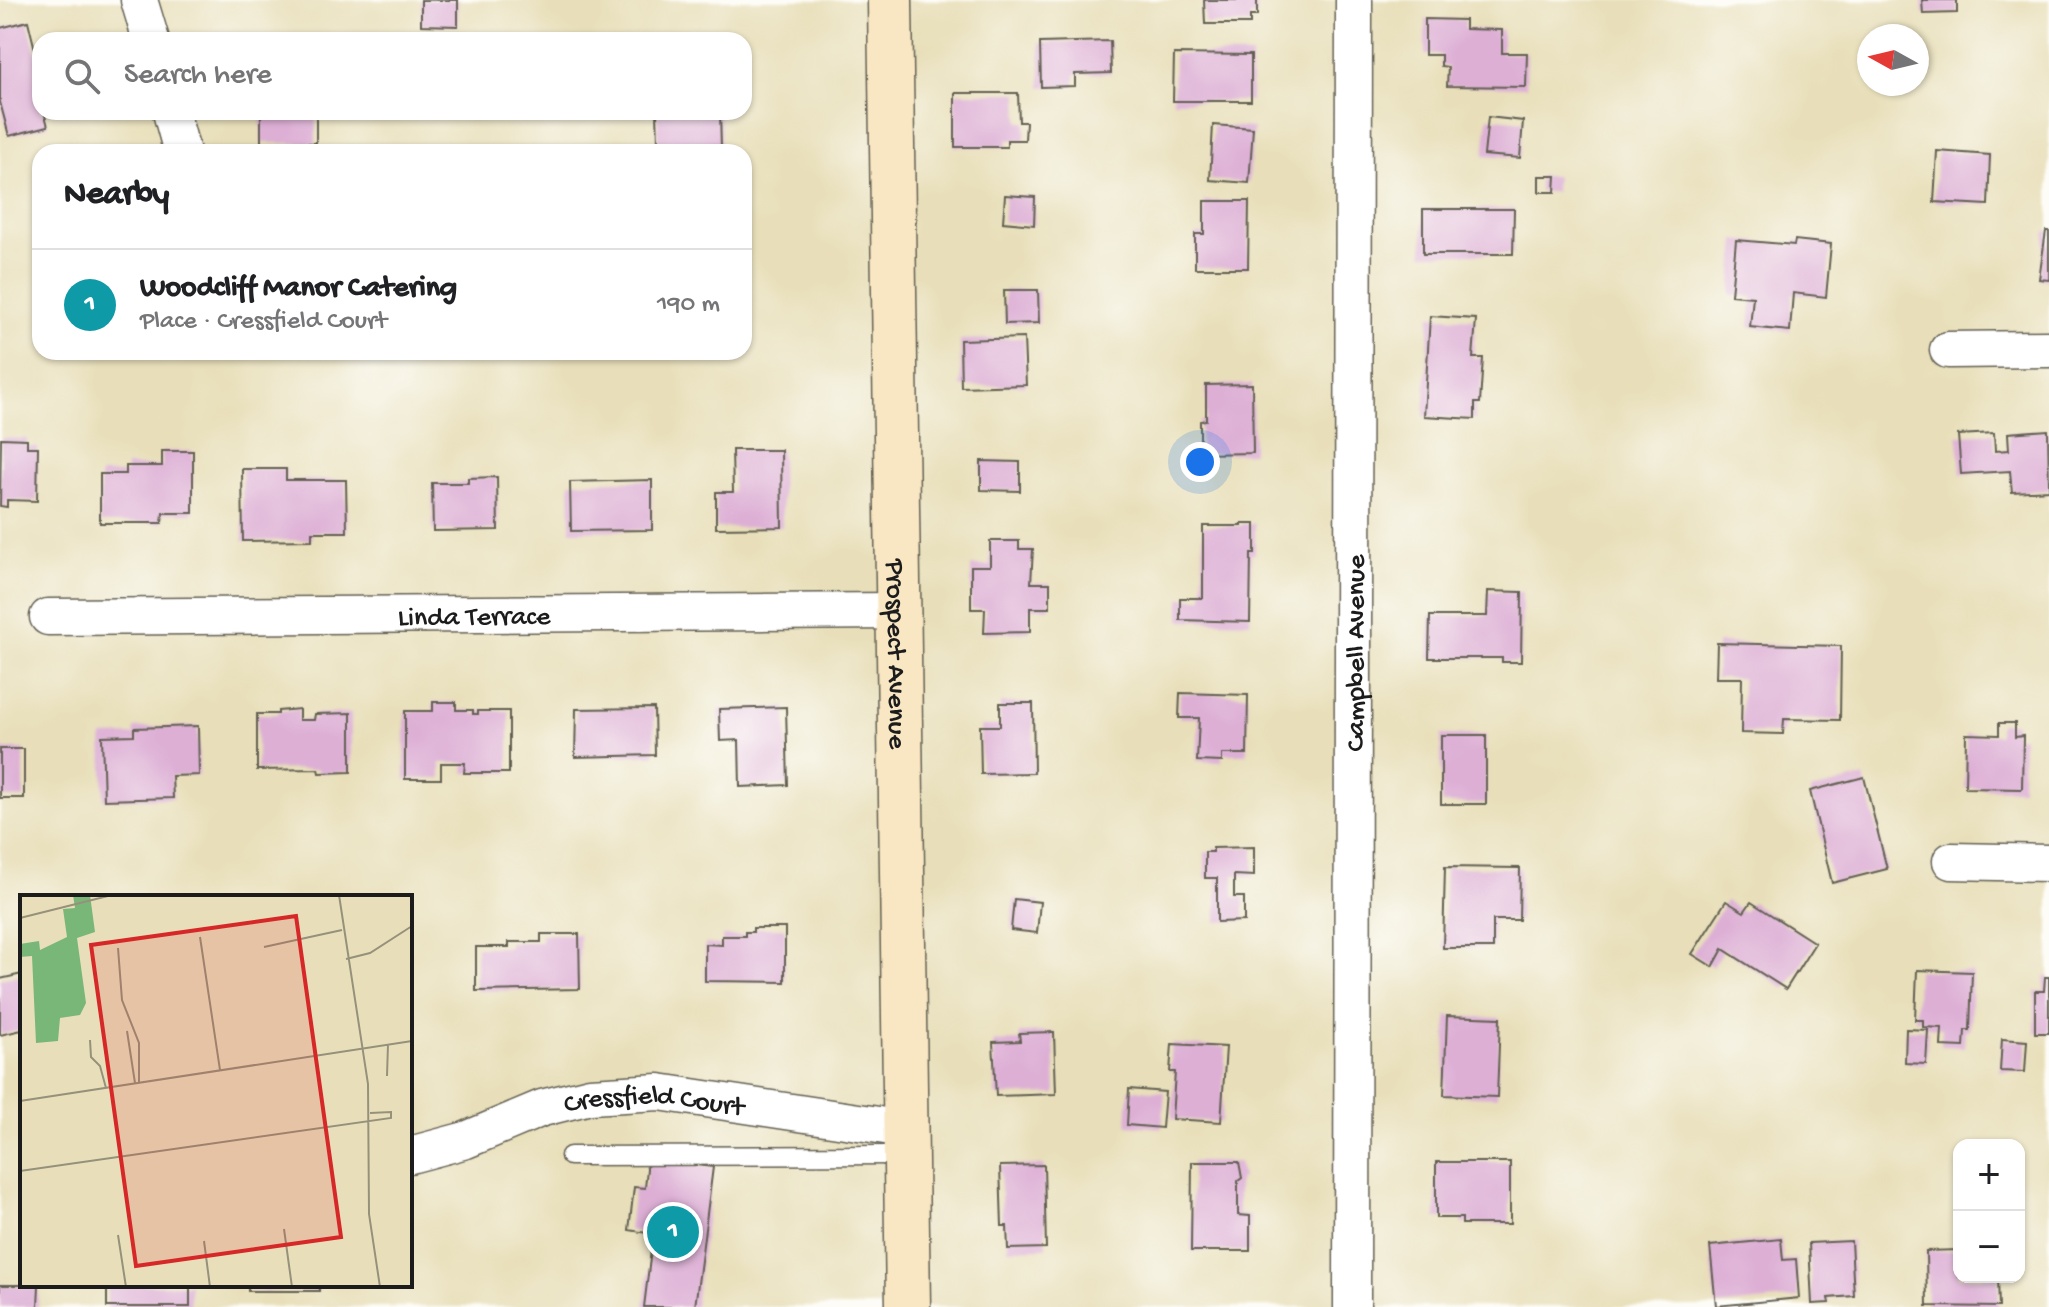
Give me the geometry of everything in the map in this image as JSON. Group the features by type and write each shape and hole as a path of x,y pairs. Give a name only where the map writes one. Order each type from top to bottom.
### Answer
{"main road":[{"name":"Prospect Avenue","path":"890,0 908,1307"}],"street":[{"path":"139,0 149,32"},
{"name":"Campbell Avenue","path":"1352,1307 1354,0"},
{"path":"173,120 180,144"},
{"path":"1948,350 2049,349"},
{"name":"Linda Terrace","path":"48,617 898,611"},
{"path":"1951,861 2049,863"},
{"name":"Cressfield Court","path":"412,1154 466,1140 542,1108 590,1096 659,1092 906,1142"}],"lane":[{"path":"570,1156 906,1142"}],"building":[{"path":"421,0 458,0 458,26 421,25"},
{"path":"1204,0 1257,0 1257,16 1250,16 1250,24 1205,24"},
{"path":"1922,0 1957,0 1957,13 1923,14"},
{"path":"1425,19 1465,20 1465,29 1502,30 1502,53 1527,53 1526,87 1447,86 1448,67 1441,66 1441,55 1425,55"},
{"path":"28,21 32,37 32,120 46,120 48,126 9,136 0,102 0,28"},
{"path":"1110,41 1111,73 1075,74 1075,86 1041,87 1040,43"},
{"path":"1174,54 1251,55 1251,101 1173,101"},
{"path":"955,93 1018,93 1019,122 1026,122 1025,140 1007,140 1007,147 955,147"},
{"path":"1488,117 1523,121 1520,158 1484,155"},
{"path":"261,120 316,120 316,143 261,143"},
{"path":"657,120 720,120 721,144 658,142"},
{"path":"1213,125 1253,128 1249,183 1210,180"},
{"path":"1937,151 1990,155 1988,205 1934,202"},
{"path":"1539,176 1556,176 1555,192 1539,192"},
{"path":"1005,195 1035,197 1034,225 1003,222"},
{"path":"1204,201 1249,201 1248,268 1195,268 1195,234 1204,234"},
{"path":"1423,209 1514,209 1513,254 1423,254"},
{"path":"2046,231 2049,231 2049,280 2039,279"},
{"path":"1736,240 1794,245 1795,240 1831,244 1826,297 1793,293 1790,331 1750,327 1753,297 1731,295"},
{"path":"1004,290 1038,290 1039,323 1005,324"},
{"path":"1430,316 1476,319 1473,358 1483,358 1480,403 1475,403 1475,419 1424,416"},
{"path":"1024,338 1026,385 961,387 960,340"},
{"path":"1252,384 1253,453 1200,454 1200,421 1206,420 1206,385"},
{"path":"2048,430 2049,490 2012,492 2010,471 1961,474 1958,435 1994,433 1995,451 2009,450 2008,433"},
{"path":"1,438 27,439 27,447 38,447 37,501 7,500 7,507 0,506"},
{"path":"732,450 781,450 782,527 716,528 716,492 733,492"},
{"path":"162,451 193,451 193,513 163,513 162,523 100,523 100,474 126,474 126,466 162,466"},
{"path":"981,461 1020,462 1020,491 981,490"},
{"path":"242,469 286,469 286,480 346,480 347,532 312,532 312,540 243,541"},
{"path":"497,477 498,530 433,531 432,483 468,483 468,478"},
{"path":"652,480 652,530 571,531 570,482"},
{"path":"1255,524 1255,554 1251,554 1250,622 1180,620 1180,598 1203,598 1203,526"},
{"path":"990,541 1019,541 1019,549 1033,549 1031,583 1050,583 1050,608 1030,608 1030,632 984,633 985,609 971,609 971,566 990,566"},
{"path":"1488,591 1522,592 1521,662 1502,662 1502,658 1429,658 1430,616 1487,616"},
{"path":"1717,643 1841,646 1840,720 1784,719 1783,734 1741,733 1742,678 1716,678"},
{"path":"1180,693 1248,695 1247,754 1222,754 1222,762 1197,761 1199,718 1179,718"},
{"path":"433,702 456,702 456,710 473,710 473,714 478,714 478,711 509,711 509,773 464,773 465,763 441,763 441,779 405,779 405,711 433,711"},
{"path":"1000,703 1033,703 1034,773 981,774 980,726 1000,726"},
{"path":"786,707 788,785 740,787 739,740 720,741 719,709"},
{"path":"654,708 655,755 575,757 576,709"},
{"path":"299,709 299,720 314,720 315,714 351,713 351,772 257,770 257,714 278,714 278,711"},
{"path":"1999,723 2015,723 2015,737 2023,736 2022,789 1965,788 1966,734 1999,735"},
{"path":"198,726 199,775 172,776 173,798 104,800 102,736 134,735 134,728"},
{"path":"1441,735 1486,735 1486,804 1441,804"},
{"path":"0,749 24,749 24,798 0,798"},
{"path":"1864,777 1887,869 1832,883 1810,791"},
{"path":"1254,847 1254,876 1234,875 1234,897 1244,897 1244,921 1217,922 1217,878 1205,878 1205,852 1213,852 1213,848"},
{"path":"1445,867 1520,868 1519,920 1493,920 1493,948 1443,948"},
{"path":"1014,899 1040,902 1037,933 1011,930"},
{"path":"1726,901 1744,912 1751,902 1815,943 1786,989 1723,949 1713,967 1692,954"},
{"path":"753,928 785,928 785,982 705,981 705,944 722,945 722,936 745,936 745,932 753,932"},
{"path":"541,934 579,934 580,989 476,991 476,947 509,947 509,942 541,942"},
{"path":"1917,970 1972,972 1970,1030 1965,1030 1964,1047 1941,1046 1942,1028 1923,1027 1923,1020 1915,1020"},
{"path":"20,974 20,1030 0,1035 0,979"},
{"path":"2045,977 2049,977 2049,1033 2035,1033 2035,991 2044,991"},
{"path":"1447,1016 1500,1018 1497,1097 1444,1095"},
{"path":"1906,1029 1928,1030 1926,1064 1905,1063"},
{"path":"1054,1032 1056,1094 996,1096 993,1042 1020,1041 1019,1033"},
{"path":"2002,1039 2027,1041 2025,1072 2000,1071"},
{"path":"1172,1044 1226,1047 1221,1122 1172,1119 1175,1072 1170,1072"},
{"path":"1129,1089 1165,1092 1162,1128 1127,1125"},
{"path":"648,1159 713,1167 695,1307 644,1307 653,1234 629,1230 634,1187 645,1188"},
{"path":"1192,1162 1239,1162 1242,1178 1238,1181 1238,1215 1250,1216 1250,1251 1191,1251"},
{"path":"1436,1162 1510,1162 1510,1224 1462,1224 1462,1218 1436,1218"},
{"path":"1044,1165 1046,1248 1008,1249 1007,1226 1002,1226 1000,1166"},
{"path":"1781,1239 1783,1260 1796,1259 1799,1298 1716,1306 1710,1246"},
{"path":"1851,1241 1854,1296 1828,1298 1829,1303 1812,1304 1809,1243"},
{"path":"1953,1250 1953,1283 1998,1283 1999,1307 1927,1306 1926,1251"},
{"path":"0,1285 39,1287 38,1307 0,1307"},
{"path":"107,1287 190,1287 190,1307 107,1307"},
{"path":"248,1287 319,1287 319,1291 248,1291"}],"place":[{"name":"Woodcliff Manor Catering","path":"673,1232"}]}
